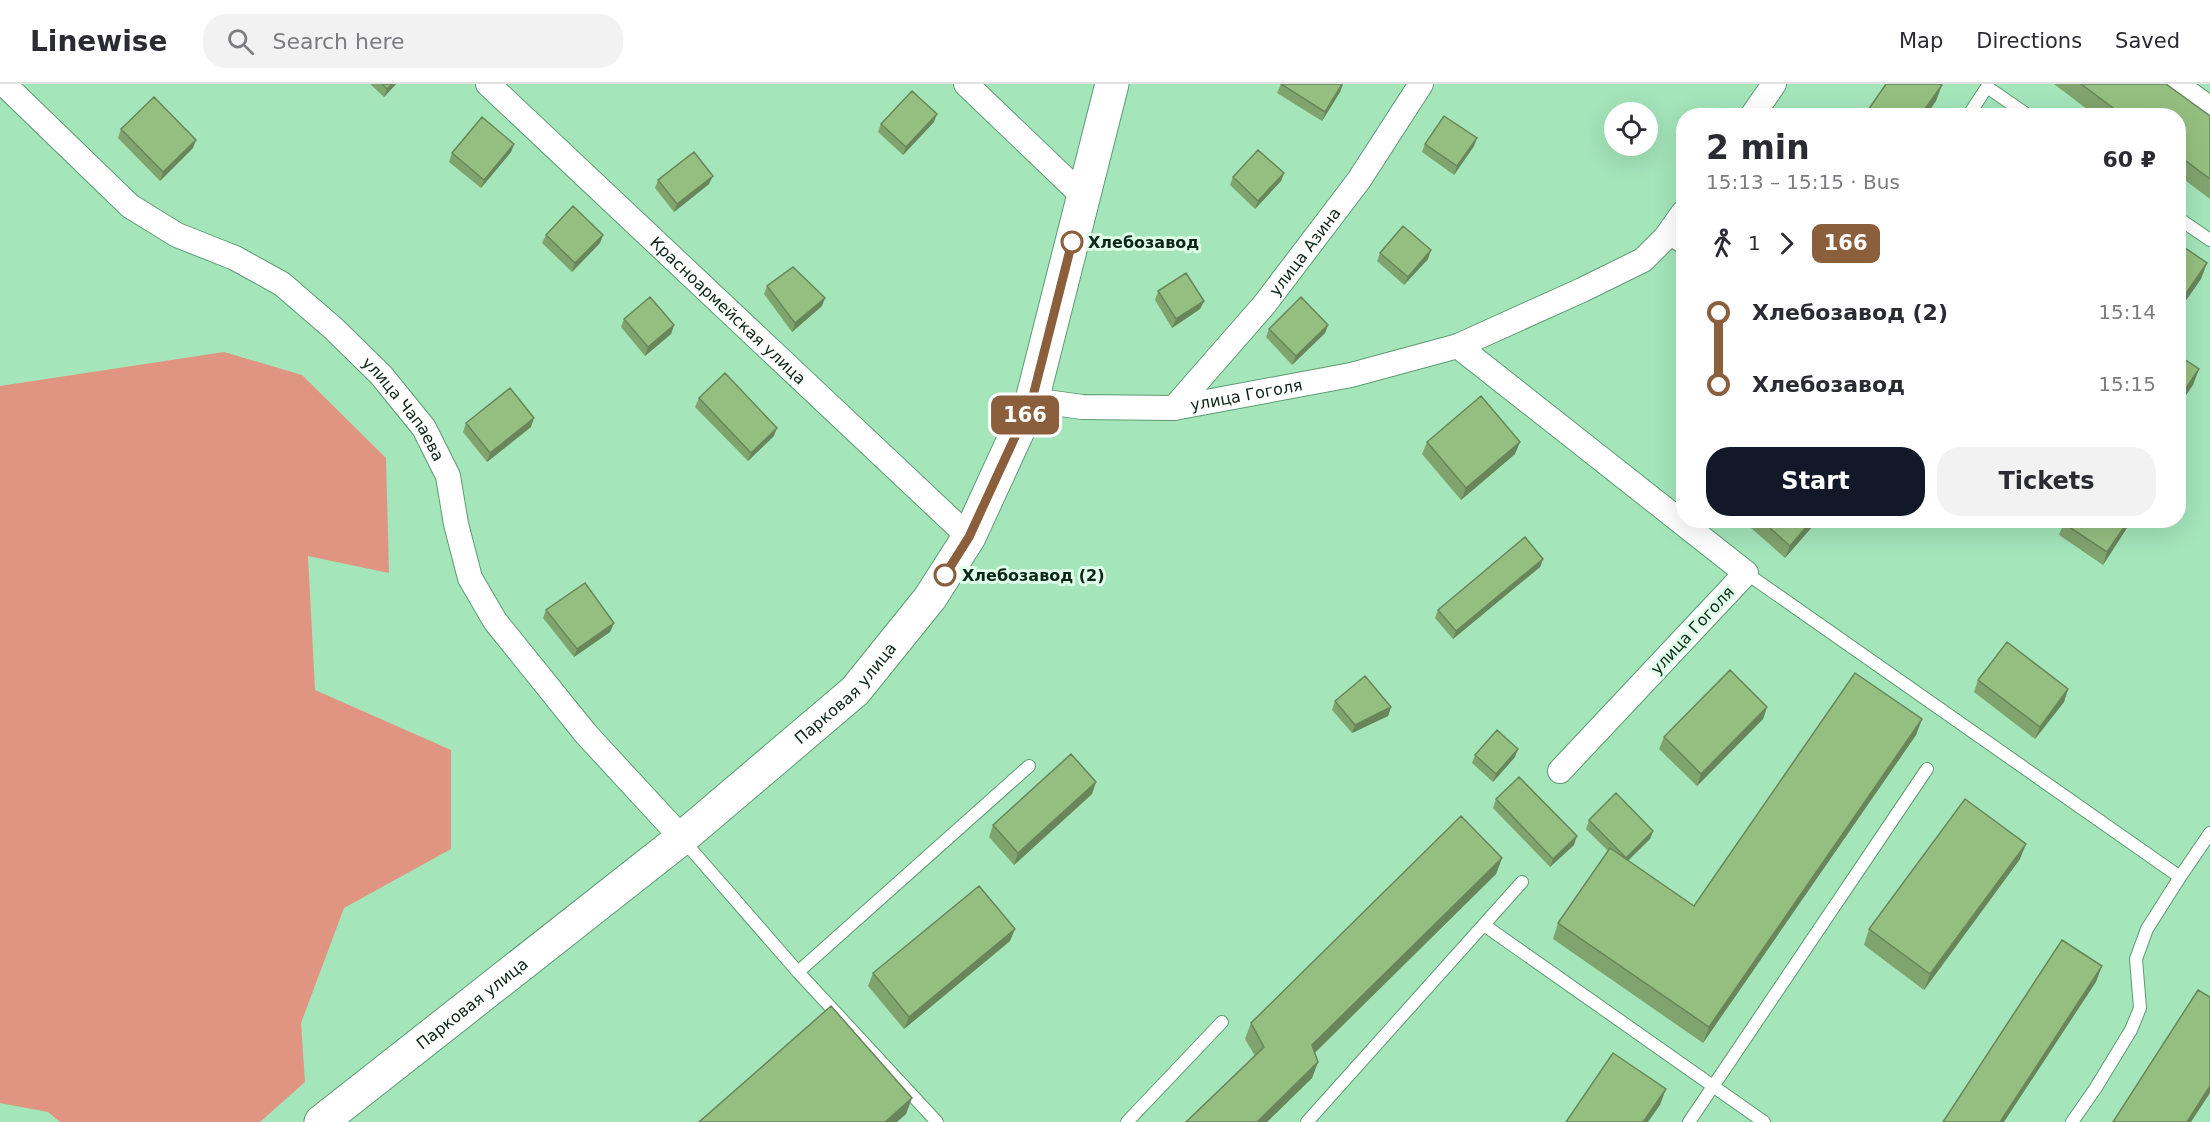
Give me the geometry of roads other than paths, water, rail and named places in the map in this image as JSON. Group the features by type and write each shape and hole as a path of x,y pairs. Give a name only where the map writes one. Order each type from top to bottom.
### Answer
{"main road":[{"name":"Парковая улица","path":"321,1122 682,838 855,691 930,598 969,537 1032,400 1112,84"}],"street":[{"name":"улица Чапаева","path":"4,84 130,206 177,235 235,258 282,284 333,328 381,375 424,428 448,476 456,524 470,578 495,621 586,734 682,838"},
{"name":"Красноармейская улица","path":"488,84 969,537"},
{"path":"966,84 1084,197"},
{"name":"улица Азина","path":"1174,408 1264,305 1359,180 1421,84"},
{"path":"1758,108 1774,84"},
{"path":"2176,84 2210,109"},
{"name":"улица Гоголя","path":"1032,400 1082,408 1174,408 1351,375 1458,346 1582,290 1675,243"},
{"name":"улица Гоголя","path":"1458,346 1676,518"},
{"name":"улица Гоголя","path":"1560,771 1746,573 1689,528"}],"lane":[{"path":"1974,108 1988,87 2018,108"},
{"path":"2186,224 2210,240"},
{"path":"1746,573 2180,878"},
{"path":"798,972 1029,766"},
{"path":"1689,1122 1927,769"},
{"path":"2072,1122 2131,1030 2140,1008 2136,959 2147,929 2210,833"},
{"path":"682,838 798,972 937,1122"},
{"path":"1307,1122 1522,882"},
{"path":"1484,925 1764,1122"},
{"path":"1127,1122 1222,1022"}],"place":[{"name":"Хлебозавод","path":"1072,242"},
{"name":"Хлебозавод (2)","path":"945,575"}]}
